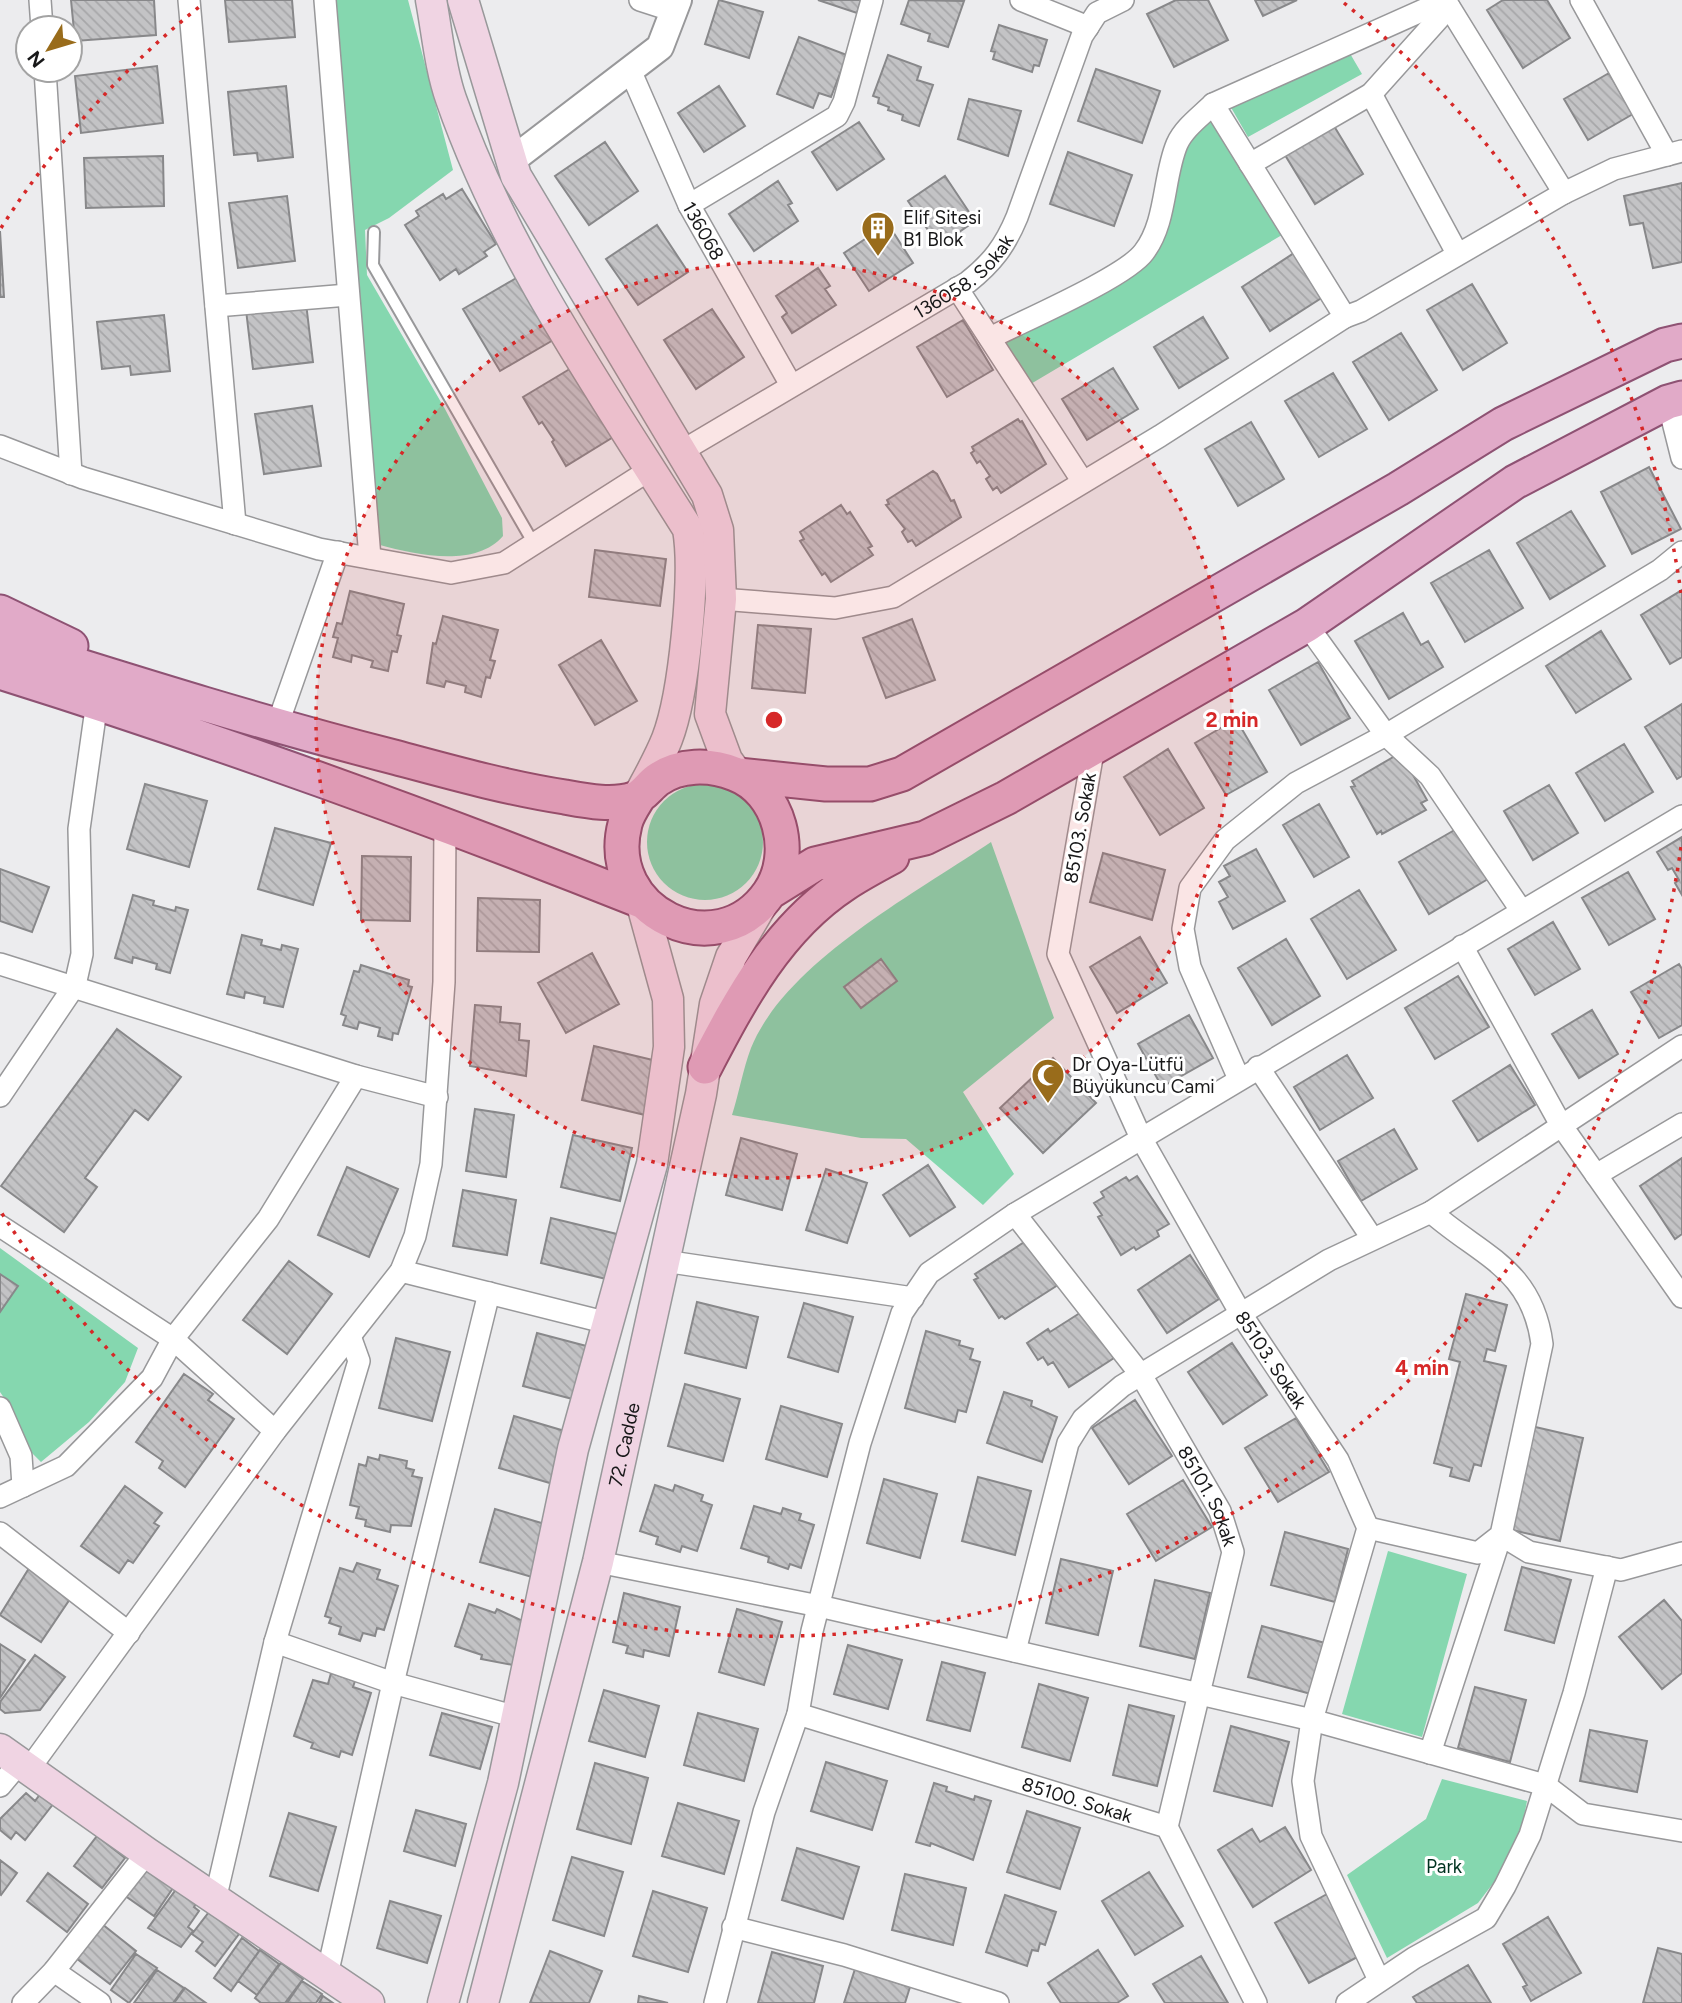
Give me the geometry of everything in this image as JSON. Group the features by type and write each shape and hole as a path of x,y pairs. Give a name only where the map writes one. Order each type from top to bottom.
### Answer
{"main road":[{"path":"431,0 449,96 496,213 536,283 688,529 692,553 685,645 668,737 625,822 621,850 627,877 641,901 667,999 669,1047 652,1164 573,1449 503,1783 443,2003"},
{"path":"0,672 97,702 445,822 641,901 661,917 683,926 708,928 732,923 754,910 770,891 781,867 783,839 775,813 760,791 738,775 727,760 710,714 721,599 718,530 707,495 516,176 463,0"},
{"path":"0,641 277,726 467,776 564,797 614,803 638,798 658,779 684,768 711,767 738,775 826,784 870,784 902,774 1398,489 1503,424 1665,345 1682,341"},
{"path":"705,1068 761,967 799,923 844,884 925,838 1006,798 1307,625 1515,482 1675,400"},
{"path":"0,612 167,692"},
{"path":"0,694 97,702"},
{"path":"770,891 815,864 925,838"},
{"name":"72. Cadde","path":"483,2003 598,1562 705,1068 715,1004 731,957 770,891"},
{"path":"16,1760 146,1853 369,2003"}],"street":[{"path":"189,0 235,524"},
{"path":"326,0 370,558"},
{"path":"511,161 660,47 676,5 640,0"},
{"path":"688,205 836,116 844,102 872,0"},
{"path":"1021,0 1088,27"},
{"name":"136058. Sokak","path":"682,451 957,288 990,265 1005,245 1088,27 1097,13 1124,0"},
{"path":"721,599 835,608 893,597 1083,482 1345,317 1361,312 1457,253 1564,193 1614,169 1675,153 1581,0"},
{"path":"1446,2 1564,193"},
{"path":"1250,164 1371,94 1446,2"},
{"path":"990,338 1110,277 1144,252 1156,224 1177,144 1187,129 1213,104 1446,2"},
{"name":"136068","path":"630,70 688,205 790,385"},
{"path":"46,84 71,474"},
{"path":"1371,94 1457,253"},
{"path":"1213,104 1345,317"},
{"path":"957,288 1083,482"},
{"path":"216,306 348,295"},
{"path":"1675,400 1682,458"},
{"path":"0,446 71,474 235,524 338,552 451,573 503,563 651,469"},
{"path":"277,726 338,552"},
{"path":"1239,1079 1190,967 1183,929 1190,888 1225,840 1296,783 1386,735 1660,570 1682,552"},
{"path":"1307,625 1386,735 1430,776 1521,910"},
{"path":"0,1096 75,985 82,954 79,829 97,702"},
{"name":"85103. Sokak","path":"1094,747 1058,954 1082,1013 1141,1138 1241,1314 1338,1460 1368,1528"},
{"path":"716,2003 764,1812 798,1714 819,1606 860,1443 902,1313 929,1273 1015,1214 1682,816"},
{"path":"0,1786 16,1760 129,1633 275,1432 401,1271 415,1236 431,1164 444,982 445,822"},
{"path":"1462,946 1561,1125 1682,1297"},
{"path":"0,964 75,985 356,1076 437,1097"},
{"path":"1016,1651 1068,1443 1083,1419 1141,1375 1329,1260 1430,1212 1682,1046"},
{"path":"1258,1067 1372,1238"},
{"path":"0,1497 66,1466 152,1378 173,1339 268,1219 356,1076"},
{"path":"1596,1175 1682,1125"},
{"path":"1430,1212 1510,1273 1538,1315 1542,1344 1501,1535 1430,1753"},
{"name":"85101. Sokak","path":"1015,1214 1141,1375 1220,1511 1233,1552 1167,1827"},
{"path":"0,1226 173,1339 275,1432"},
{"path":"664,1261 913,1297"},
{"path":"401,1271 608,1323"},
{"path":"327,1975 393,1683 489,1293"},
{"path":"215,1900 275,1642 359,1361 350,1336"},
{"path":"0,1408 21,1456 23,1486"},
{"path":"1379,1980 1311,1836 1303,1781 1312,1720 1368,1528 1478,1553 1501,1535"},
{"path":"0,1533 129,1633"},
{"path":"1501,1535 1529,1552 1621,1570 1682,1553"},
{"path":"598,1562 819,1606 1312,1720 1545,1786 1583,1814 1682,1831"},
{"path":"1347,2003 1379,1980 1486,1917 1530,1835 1574,1693 1607,1567"},
{"path":"275,1642 393,1683 517,1717"},
{"name":"85100. Sokak","path":"798,1714 1167,1827"},
{"path":"1167,1827 1256,2003"},
{"path":"23,2003 54,1971 146,1853"},
{"path":"733,1927 844,1955 935,1993 998,2003"},
{"path":"54,1971 100,2003"}],"lane":[{"path":"374,232 373,265 534,544"}],"green space":[{"path":"335,0 408,0 453,170 389,218 365,230 367,275 445,409 502,518 503,536 491,546 462,556 428,555 380,545 355,285"},
{"path":"1345,45 1362,74 1248,137 1229,104"},
{"path":"1212,118 1282,235 1029,385 1000,341 1152,251 1184,149"},
{"path":"705,784 727,788 746,801 759,820 763,842 759,864 746,883 727,896 705,900 683,896 664,883 651,864 647,842 651,820 664,801 683,788"},
{"path":"991,842 1054,1018 963,1092 1014,1174 983,1205 906,1139 861,1138 732,1115 751,1048 768,1017 793,987 823,958 856,932"},
{"path":"0,1248 138,1348 125,1382 89,1422 41,1462 30,1451 14,1412 0,1392"},
{"path":"1388,1551 1467,1574 1422,1737 1342,1714"},
{"name":"Park","path":"1442,1779 1527,1801 1517,1852 1478,1903 1387,1958 1347,1875 1426,1819"}],"building":[{"path":"71,0 154,0 156,35 84,40 84,14 72,14"},
{"path":"225,0 292,0 295,37 229,42"},
{"path":"719,0 763,12 749,58 705,44"},
{"path":"818,0 861,0 857,13"},
{"path":"909,0 964,1 948,47 928,41 930,34 901,24"},
{"path":"1176,0 1208,0 1228,40 1174,67 1147,14"},
{"path":"1255,0 1297,0 1263,16"},
{"path":"1503,0 1547,0 1570,38 1523,68 1487,10"},
{"path":"999,25 1047,40 1039,66 1034,65 1032,72 993,59 995,52 991,51"},
{"path":"799,37 847,55 831,97 819,93 813,108 777,94"},
{"path":"888,55 921,67 917,80 933,85 919,126 902,120 903,115 888,110 889,107 878,103 879,98 873,96"},
{"path":"157,66 163,123 81,133 76,84 84,84 84,75"},
{"path":"1096,69 1160,91 1142,143 1078,121"},
{"path":"1609,73 1633,114 1588,140 1564,99"},
{"path":"286,86 293,157 258,161 257,153 234,155 228,92"},
{"path":"719,86 745,126 704,152 678,113"},
{"path":"969,99 1021,111 1008,156 958,139"},
{"path":"859,122 884,159 837,190 812,152"},
{"path":"1334,126 1363,174 1315,204 1285,155"},
{"path":"605,142 638,191 589,225 555,176"},
{"path":"1068,152 1132,175 1114,226 1050,204"},
{"path":"163,156 164,206 86,208 84,158"},
{"path":"945,176 975,221 939,246 908,201"},
{"path":"778,181 792,203 788,205 798,221 754,251 729,214"},
{"path":"1682,183 1682,262 1653,268 1643,223 1630,225 1624,196"},
{"path":"462,189 496,244 484,252 487,256 459,274 456,269 440,280 405,225 419,216 416,211 443,194 446,199"},
{"path":"287,196 295,261 238,268 229,203"},
{"name":"Elif Sitesi B1 Blok","path":"888,224 913,263 869,291 844,253"},
{"path":"657,225 688,272 638,305 606,259"},
{"path":"0,231 4,297 0,297"},
{"path":"1294,253 1323,297 1270,331 1242,287"},
{"path":"818,268 830,286 825,289 836,305 792,333 782,317 787,313 776,296"},
{"path":"518,277 555,339 500,371 463,309"},
{"path":"1472,284 1507,343 1463,370 1427,310"},
{"path":"306,303 313,362 253,369 246,310"},
{"path":"712,309 744,357 696,389 664,340"},
{"path":"164,315 170,371 131,375 130,366 102,369 97,322"},
{"path":"1203,317 1228,358 1179,388 1154,347"},
{"path":"963,320 993,370 947,397 917,347"},
{"path":"1401,333 1437,390 1389,420 1353,362"},
{"path":"573,367 615,436 566,466 552,442 554,440 542,422 539,424 523,397"},
{"path":"1113,368 1138,409 1087,440 1062,399"},
{"path":"1333,373 1367,429 1319,457 1285,401"},
{"path":"312,406 321,466 264,474 255,414"},
{"path":"1018,419 1022,421 1046,464 1001,493 997,487 993,490 986,479 990,476 980,461 977,463 971,453 974,451 972,447"},
{"path":"1251,422 1284,479 1238,506 1205,449"},
{"path":"1649,467 1681,529 1632,554 1601,492"},
{"path":"933,471 951,501 954,500 961,517 916,546 912,540 908,542 902,532 905,529 886,505 889,504 887,500"},
{"path":"841,505 847,514 850,512 872,546 868,548 873,555 831,582 825,573 822,575 800,541 804,539 800,532"},
{"path":"1571,511 1605,566 1550,599 1517,543"},
{"path":"595,550 666,559 660,606 589,597"},
{"path":"1489,550 1523,608 1465,642 1431,583"},
{"path":"1682,590 1682,657 1670,664 1641,615"},
{"path":"350,591 404,604 397,635 401,636 397,652 392,651 388,671 371,667 373,661 352,655 351,662 333,657 338,638 333,637 337,623 342,624"},
{"path":"1403,613 1421,645 1428,641 1443,667 1389,699 1355,641"},
{"path":"443,616 498,630 490,660 495,661 490,678 486,677 481,697 465,692 466,686 446,681 444,687 427,683 433,643 436,644"},
{"path":"912,619 935,680 886,698 863,638"},
{"path":"758,625 811,629 805,693 752,688"},
{"path":"1601,631 1631,679 1576,713 1546,666"},
{"path":"601,640 637,701 595,725 559,665"},
{"path":"1318,662 1350,718 1301,745 1269,690"},
{"path":"1682,704 1682,776 1677,779 1645,727"},
{"path":"1236,719 1267,772 1226,795 1195,743"},
{"path":"1624,744 1653,792 1605,821 1576,773"},
{"path":"1168,749 1204,808 1160,835 1124,777"},
{"path":"1395,756 1398,760 1403,757 1427,800 1421,803 1426,810 1382,834 1381,831 1377,834 1351,787 1355,786 1352,781"},
{"path":"145,784 207,801 189,867 127,849"},
{"path":"1549,785 1578,833 1533,860 1504,811"},
{"path":"1319,804 1349,857 1314,877 1283,825"},
{"path":"275,828 331,843 313,905 258,889"},
{"path":"1458,828 1488,879 1429,914 1399,862"},
{"path":"1682,837 1682,895 1675,883 1679,880 1672,868 1668,870 1657,852"},
{"path":"1256,849 1285,901 1233,929 1219,902 1228,897 1219,882 1230,876 1224,866"},
{"path":"1103,853 1165,870 1152,920 1090,902"},
{"path":"362,856 411,857 410,921 361,920"},
{"path":"0,869 49,887 32,932 0,921"},
{"path":"1628,872 1655,919 1609,945 1582,898"},
{"path":"1359,890 1396,950 1347,979 1311,919"},
{"path":"133,895 154,901 153,905 175,911 176,907 188,910 170,973 156,969 157,964 133,957 132,963 115,958"},
{"path":"478,898 540,900 539,952 477,951"},
{"path":"1553,922 1580,969 1535,995 1508,949"},
{"path":"242,935 262,940 261,945 281,950 282,945 298,949 283,1007 264,1003 265,997 245,992 244,998 227,994"},
{"path":"1140,937 1167,983 1117,1013 1090,967"},
{"path":"1286,939 1320,996 1272,1025 1238,968"},
{"path":"592,953 619,1004 566,1033 538,983"},
{"path":"881,959 897,981 861,1008 844,987"},
{"path":"1679,964 1682,969 1682,1025 1659,1038 1631,992"},
{"path":"361,965 409,980 408,986 412,987 398,1034 393,1033 392,1040 378,1036 380,1028 359,1022 357,1029 343,1025 346,1016 341,1014 354,971 359,972"},
{"path":"1458,976 1489,1027 1435,1059 1405,1008"},
{"path":"475,1005 501,1007 500,1022 520,1024 519,1040 529,1041 526,1076 470,1066"},
{"path":"1592,1010 1618,1054 1579,1078 1552,1034"},
{"path":"1189,1015 1213,1058 1162,1087 1138,1044"},
{"path":"117,1029 181,1077 148,1120 135,1110 85,1178 97,1187 64,1232 1,1186"},
{"path":"594,1046 657,1061 645,1115 582,1100"},
{"path":"1347,1055 1373,1098 1320,1130 1294,1087"},
{"name":"Dr Oya-Lütfü Büyükuncu Cami","path":"1053,1058 1096,1103 1043,1153 1000,1108"},
{"path":"1510,1065 1535,1105 1478,1141 1453,1101"},
{"path":"475,1109 514,1115 506,1177 466,1171"},
{"path":"1394,1129 1417,1169 1361,1201 1338,1161"},
{"path":"573,1135 632,1148 620,1201 561,1187"},
{"path":"741,1138 797,1154 782,1210 726,1195"},
{"path":"1682,1158 1682,1234 1675,1239 1640,1186"},
{"path":"928,1165 955,1207 910,1236 883,1195"},
{"path":"347,1167 398,1189 369,1257 318,1235"},
{"path":"826,1169 867,1183 847,1243 806,1230"},
{"path":"1137,1176 1169,1224 1157,1231 1159,1236 1136,1250 1134,1247 1121,1255 1098,1217 1102,1215 1094,1203 1104,1197 1101,1192 1126,1177 1129,1181"},
{"path":"463,1190 516,1200 507,1255 453,1246"},
{"path":"551,1218 617,1234 606,1279 541,1263"},
{"path":"1032,1237 1061,1283 1005,1319 1002,1316 999,1318 974,1280 978,1278 975,1274"},
{"path":"1190,1255 1219,1299 1167,1333 1138,1290"},
{"path":"289,1261 332,1294 287,1354 243,1320"},
{"path":"0,1274 18,1286 0,1312"},
{"path":"1466,1294 1507,1305 1495,1351 1487,1349 1484,1361 1506,1366 1481,1466 1474,1464 1469,1481 1450,1476 1452,1468 1434,1463 1460,1362 1449,1359"},
{"path":"697,1302 758,1317 746,1368 685,1353"},
{"path":"804,1303 853,1317 838,1372 788,1357"},
{"path":"1083,1311 1114,1358 1069,1387 1053,1362 1048,1365 1043,1357 1038,1360 1027,1343"},
{"path":"926,1331 960,1341 959,1345 973,1349 970,1359 980,1362 966,1412 958,1410 955,1422 905,1408"},
{"path":"537,1333 594,1348 580,1401 523,1386"},
{"path":"396,1338 450,1352 432,1421 379,1408"},
{"path":"1232,1343 1267,1395 1223,1424 1188,1372"},
{"path":"184,1374 213,1394 208,1400 234,1419 185,1487 159,1468 163,1461 136,1442"},
{"path":"685,1384 740,1399 723,1461 668,1446"},
{"path":"1004,1392 1032,1401 1031,1406 1057,1417 1042,1462 987,1443"},
{"path":"1135,1400 1172,1456 1129,1484 1092,1428"},
{"path":"781,1406 842,1424 827,1477 766,1459"},
{"path":"514,1416 568,1432 553,1484 499,1468"},
{"path":"1296,1418 1329,1472 1278,1502 1245,1448"},
{"path":"1531,1426 1583,1438 1560,1541 1508,1529"},
{"path":"380,1455 407,1461 406,1468 414,1470 412,1476 422,1478 411,1526 391,1525 390,1532 365,1526 366,1520 356,1518 359,1507 350,1505 359,1464 366,1466 368,1457 379,1460"},
{"path":"978,1477 1031,1491 1015,1555 962,1541"},
{"path":"884,1479 937,1494 920,1558 867,1543"},
{"path":"1183,1480 1212,1527 1156,1561 1127,1514"},
{"path":"655,1485 673,1491 675,1485 703,1495 701,1501 712,1505 697,1551 682,1546 680,1552 656,1544 658,1537 640,1531"},
{"path":"125,1486 162,1513 154,1523 159,1526 133,1563 128,1560 119,1573 81,1546"},
{"path":"754,1506 781,1514 783,1508 801,1514 799,1520 814,1525 801,1568 790,1564 788,1569 768,1562 769,1557 741,1548"},
{"path":"495,1509 548,1525 532,1577 480,1562"},
{"path":"1285,1532 1348,1549 1335,1602 1271,1585"},
{"path":"1061,1559 1113,1571 1098,1635 1046,1623"},
{"path":"357,1563 380,1570 377,1579 398,1586 384,1630 377,1628 375,1636 363,1633 360,1641 339,1634 341,1627 329,1623 331,1618 325,1616 340,1568 353,1572"},
{"path":"31,1565 74,1593 41,1642 0,1615"},
{"path":"1522,1567 1571,1580 1554,1643 1505,1630"},
{"path":"1155,1580 1210,1593 1195,1659 1140,1646"},
{"path":"624,1593 680,1607 669,1656 644,1650 643,1657 626,1653 628,1646 613,1642"},
{"path":"1664,1600 1682,1621 1682,1673 1662,1689 1619,1637"},
{"path":"469,1604 495,1613 497,1609 527,1623 513,1665 481,1659 482,1655 455,1646"},
{"path":"737,1609 782,1622 764,1685 719,1672"},
{"path":"1262,1626 1325,1643 1311,1694 1248,1677"},
{"path":"0,1644 25,1660 0,1698"},
{"path":"848,1645 902,1660 888,1709 834,1694"},
{"path":"35,1655 65,1677 40,1710 5,1713 0,1709 0,1702"},
{"path":"942,1662 985,1673 970,1731 927,1720"},
{"path":"331,1673 355,1681 353,1687 371,1693 352,1755 341,1751 339,1757 311,1748 313,1743 294,1736 313,1680 328,1684"},
{"path":"1039,1684 1088,1698 1070,1761 1022,1747"},
{"path":"1475,1687 1526,1700 1510,1762 1458,1748"},
{"path":"604,1690 659,1706 645,1757 589,1741"},
{"path":"1129,1705 1174,1716 1157,1786 1113,1775"},
{"path":"442,1713 492,1727 480,1769 430,1755"},
{"path":"698,1713 758,1729 744,1781 684,1765"},
{"path":"1231,1726 1289,1742 1272,1806 1214,1791"},
{"path":"1590,1730 1647,1741 1637,1792 1580,1781"},
{"path":"826,1762 887,1781 872,1830 811,1811"},
{"path":"595,1763 648,1778 631,1844 577,1829"},
{"path":"934,1783 947,1787 946,1791 974,1800 975,1796 991,1801 973,1860 931,1843 930,1846 916,1842"},
{"path":"26,1793 35,1801 41,1793 54,1803 25,1840 16,1832 11,1839 0,1830 0,1819"},
{"path":"678,1803 739,1821 724,1874 662,1856"},
{"path":"416,1810 466,1824 455,1866 404,1851"},
{"path":"1027,1811 1080,1828 1060,1889 1007,1872"},
{"path":"289,1813 336,1827 318,1891 270,1876"},
{"path":"1285,1827 1311,1870 1253,1907 1218,1850 1252,1829 1260,1842"},
{"path":"97,1836 125,1858 102,1888 74,1866"},
{"path":"797,1848 859,1867 843,1919 782,1900"},
{"path":"572,1857 623,1872 604,1936 553,1920"},
{"path":"0,1860 17,1873 1,1895 0,1894"},
{"path":"146,1869 173,1888 154,1916 124,1895"},
{"path":"1149,1872 1183,1926 1135,1955 1102,1901"},
{"path":"48,1873 88,1904 67,1932 27,1901"},
{"path":"905,1874 966,1888 953,1945 892,1930"},
{"path":"180,1884 200,1899 194,1907 199,1911 188,1927 193,1931 181,1947 148,1928"},
{"path":"653,1891 707,1908 688,1972 633,1956"},
{"path":"1327,1894 1361,1955 1309,1983 1275,1923"},
{"path":"1005,1895 1056,1912 1045,1945 1040,1943 1038,1951 1032,1950 1027,1966 986,1952"},
{"path":"390,1901 441,1916 427,1963 377,1948"},
{"path":"209,1912 239,1934 215,1966 196,1951 203,1942 192,1934"},
{"path":"1548,1917 1581,1973 1531,2001 1523,1987 1527,1985 1503,1944"},
{"path":"102,1924 136,1951 110,1984 76,1958"},
{"path":"242,1938 259,1951 231,1991 214,1978"},
{"path":"1658,1948 1682,1954 1682,2003 1643,2003"},
{"path":"260,1950 279,1964 257,1995 238,1981"},
{"path":"1098,1950 1128,1996 1117,2003 1061,2003 1048,1983"},
{"path":"550,1951 602,1971 589,2003 530,2003"},
{"path":"772,1952 823,1966 814,2003 758,2003"},
{"path":"136,1954 157,1968 129,2003 111,1990"},
{"path":"1201,1956 1228,2003 1165,2003 1153,1984"},
{"path":"281,1963 303,1979 285,2003 261,2003 255,1998"},
{"path":"1468,1965 1491,2003 1417,2003 1413,1997"},
{"path":"855,1969 910,1987 905,2003 844,2003"},
{"path":"157,1970 184,1988 173,2003 134,2003"},
{"path":"302,1981 322,1994 316,2003 287,2003"},
{"path":"185,1988 206,2003 174,2003"},
{"path":"323,1996 333,2003 319,2003"},
{"path":"639,1996 668,2003 638,2003"}],"place":[{"name":"Elif Sitesi B1 Blok","path":"878,258"},
{"name":"Dr Oya-Lütfü Büyükuncu Cami","path":"1048,1105"}]}
